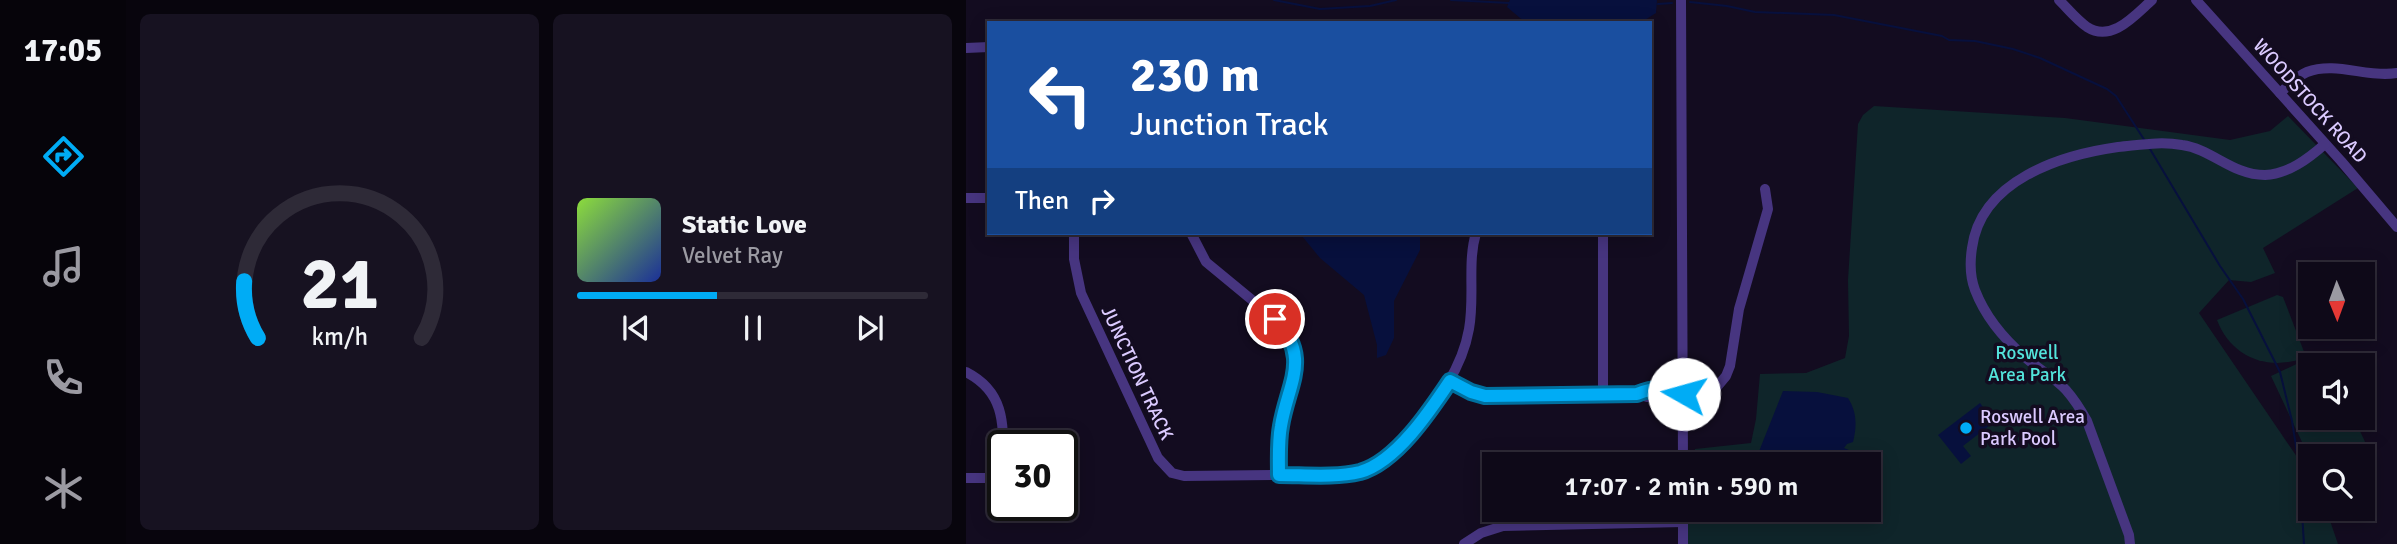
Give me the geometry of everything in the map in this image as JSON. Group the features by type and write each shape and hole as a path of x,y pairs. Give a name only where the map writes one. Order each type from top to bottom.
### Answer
{"street":[{"path":"1681,0 1683,452"},
{"path":"2059,0 2085,26 2101,32 2123,26 2152,0"},
{"name":"WOODSTOCK ROAD","path":"2196,0 2397,227"},
{"path":"966,48 987,47"},
{"path":"2280,93 2305,72 2319,69 2397,73"},
{"path":"2130,544 2087,421 2077,404 2061,385 2004,337 1986,312 1975,289 1971,255 1979,223 1992,205 2017,181 2065,158 2089,152 2146,143 2183,145 2207,152 2235,169 2266,175 2284,172 2325,144"},
{"path":"1450,381 1485,396 1637,394 1647,390 1672,388 1684,394 1711,391 1729,371 1739,309 1768,209 1765,189"},
{"path":"966,198 987,198"},
{"name":"JUNCTION TRACK","path":"1074,235 1074,259 1081,293 1161,464 1184,477 1348,474 1376,466 1396,450 1436,402 1462,355 1469,330 1475,235"},
{"path":"1192,235 1206,262 1275,319 1294,347 1296,367 1280,427 1279,475"},
{"path":"1603,235 1604,394"},
{"path":"966,372 988,386 1000,407 1003,478 966,478"},
{"path":"1464,544 1481,533 1503,526 1683,522 1683,544"}],"green space":[{"name":"Roswell Area Park","path":"1874,106 2065,118 2230,140 2270,131 2288,116 2358,188 2263,248 2275,273 2251,282 2229,280 2199,313 2298,458 2298,521 2330,521 2338,544 1682,544 1685,522 1881,522 1881,452 1695,452 1695,449 1751,443 1760,374 1806,373 1845,358 1849,336 1848,280 1858,124 1863,115"},
{"path":"2277,295 2283,297 2304,353 2298,353 2298,359 2279,363 2253,358 2232,344 2217,320"},
{"path":"2298,363 2298,430 2360,430 2366,444 2303,444 2271,376"}],"shaded area":[{"path":"1510,0 1657,0 1656,13 1643,21 1524,21 1507,7"},
{"path":"1299,235 1420,237 1420,250 1394,301 1394,338 1386,355 1377,358 1377,345 1364,295 1320,258"},
{"path":"1783,391 1817,392 1848,398 1851,403 1855,414 1855,430 1853,442 1844,448 1854,452 1759,452"},
{"name":"Roswell Area Park Pool","path":"1980,403 1994,422 1963,446 1971,456 1961,464 1938,435"}],"waterway":[{"path":"1274,0 1320,9 1370,6 1396,0"},
{"path":"1451,0 1509,3"},
{"path":"1690,2 1755,12 1834,15 1942,36 1949,40 1975,41 2013,49 2040,58 2107,89 2116,96 2145,141"},
{"path":"1658,4 1672,3"},
{"path":"2150,149 2220,266 2243,299 2280,372 2299,465 2304,544"}],"place":[{"name":"Roswell Area Park Pool","path":"1966,428"}],"route":[{"path":"1275,319 1290,337 1296,357 1294,379 1280,427 1279,475 1348,474 1376,466 1396,450 1450,381 1485,396 1637,394 1647,390 1672,388 1684,394"}]}
